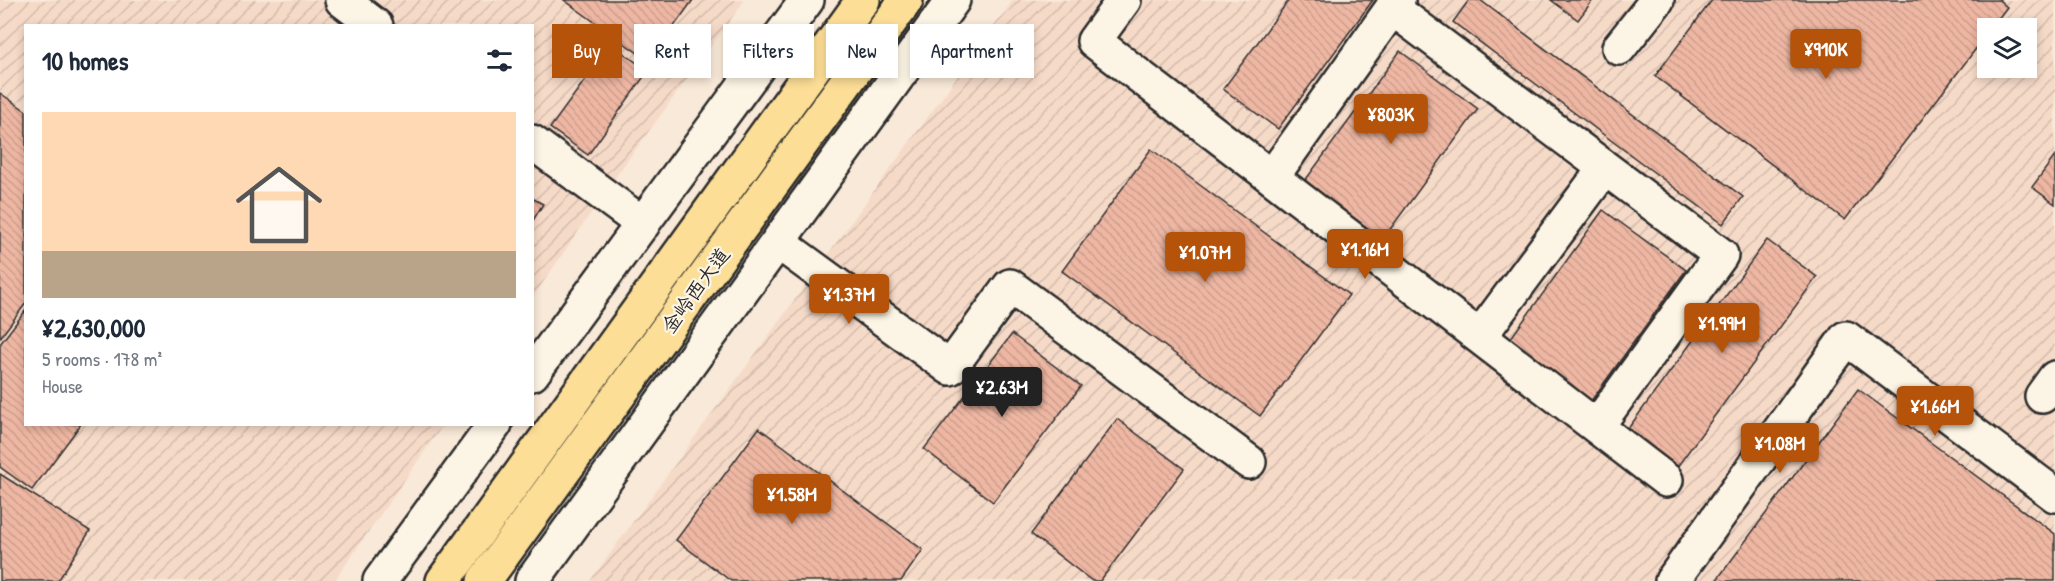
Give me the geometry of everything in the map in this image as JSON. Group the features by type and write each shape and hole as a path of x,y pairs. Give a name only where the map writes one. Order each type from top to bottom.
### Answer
{"main road":[{"name":"金岭西大道","path":"443,581 863,0"},
{"name":"金岭西大道","path":"484,581 906,0"}],"street":[{"path":"342,0 373,24"},
{"path":"534,371 807,0"},
{"path":"532,581 954,0"},
{"path":"1124,0 1094,41 1666,480"},
{"path":"1619,48 1657,0"},
{"path":"1272,177 1395,4 1605,168 1721,255 1597,426"},
{"path":"534,143 643,224"},
{"path":"1480,336 1605,168"},
{"path":"778,242 950,368 1010,286 1249,462"},
{"path":"1672,581 1846,338 2055,495"},
{"path":"380,581 494,426"}],"shaded area":[{"path":"0,0 745,0 727,24 723,24 723,30 711,46 711,24 634,24 634,78 688,78 624,165 534,296 534,24 24,24 24,426 442,426 334,581 0,581"},
{"path":"1013,0 2055,0 2055,581 590,581 956,78 1034,78 1034,24 996,24"}],"building":[{"path":"564,0 693,0 676,24 634,24 634,50 622,42 622,24 597,24"},
{"path":"1289,0 1373,0 1278,129 1223,89"},
{"path":"1469,0 1480,0 1743,197 1723,224 1453,22"},
{"path":"1551,0 1593,0 1578,20"},
{"path":"1712,0 1999,0 2007,7 1999,18 1977,18 1977,47 1845,220 1655,76"},
{"path":"1400,51 1478,109 1383,239 1304,182"},
{"path":"622,52 634,61 634,78 643,78 588,155 550,128 586,78 622,78"},
{"path":"0,93 24,110 24,306 0,338"},
{"path":"1151,149 1349,295 1260,416 1062,271"},
{"path":"2055,156 2055,204 2032,187"},
{"path":"534,199 543,204 534,219"},
{"path":"1603,210 1686,270 1591,401 1508,342"},
{"path":"1767,240 1817,277 1677,467 1627,430"},
{"path":"24,313 24,426 80,426 32,490 0,467 0,344"},
{"path":"1012,334 1081,386 993,502 924,449"},
{"path":"1858,389 2055,534 2055,581 1716,581"},
{"path":"1117,419 1184,469 1100,581 1092,581 1031,534"},
{"path":"759,428 923,550 901,581 731,581 676,540"},
{"path":"0,474 90,531 58,581 0,581"}]}
